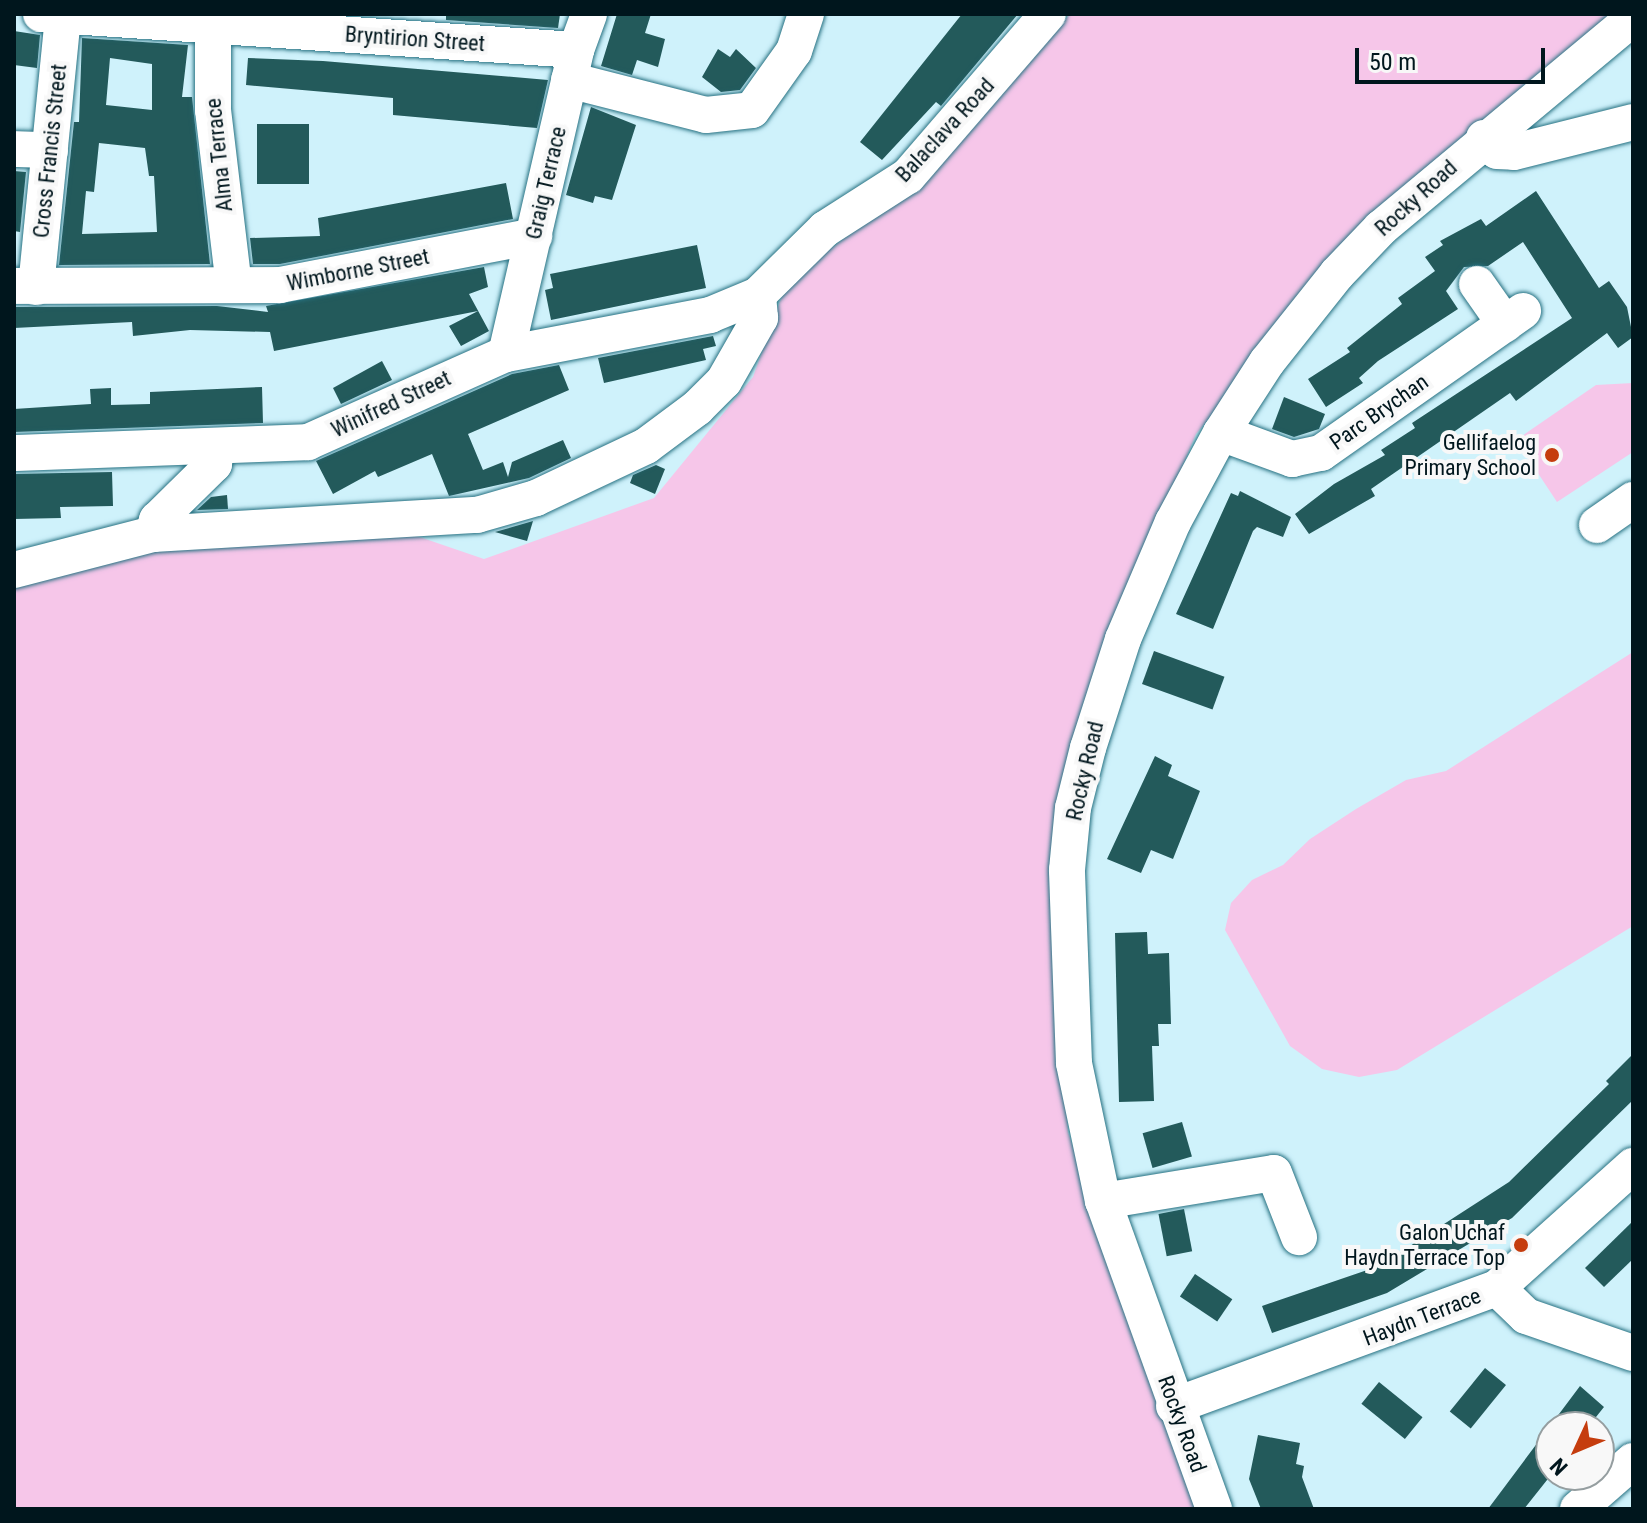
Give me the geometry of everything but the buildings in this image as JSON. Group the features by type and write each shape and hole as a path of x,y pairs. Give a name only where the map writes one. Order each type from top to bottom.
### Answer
{"street":[{"name":"Graig Terrace","path":"506,354 572,65 589,14"},
{"name":"Bryntirion Street","path":"52,15 212,20 572,65 706,115 752,110 794,51 806,14"},
{"name":"Balaclava Road","path":"758,295 825,229 908,176 1048,14"},
{"name":"Cross Francis Street","path":"25,286 50,150 52,15"},
{"name":"Rocky Road","path":"1214,1509 1174,1406 1103,1201 1074,1063 1067,870 1073,808 1123,639 1173,522 1221,433 1267,362 1337,274 1484,138 1633,18"},
{"name":"Alma Terrace","path":"212,20 213,110 234,285"},
{"path":"1484,138 1497,151 1514,152 1633,122"},
{"path":"14,149 50,150"},
{"name":"Wimborne Street","path":"25,286 280,285 534,236"},
{"name":"Parc Brychan","path":"1221,433 1292,459 1321,453 1514,318 1477,284"},
{"name":"Winifred Street","path":"14,453 308,442 506,354 710,315 758,295"},
{"path":"14,570 153,534 477,515 536,498 646,446 697,408 724,381 760,318 758,295"},
{"path":"153,534 157,520 214,464 216,447"},
{"path":"1597,525 1633,500"},
{"name":"Haydn Terrace","path":"1174,1406 1497,1288 1633,1166"},
{"path":"1103,1201 1274,1173 1299,1237"},
{"path":"1497,1288 1526,1316 1633,1353"},
{"path":"1578,1509 1633,1461"}],"shaded area":[{"path":"1070,14 1613,14 1388,204 1196,434 1093,680 1059,944 1068,1132 1196,1509 14,1509 14,561 405,532 484,559 654,498 753,377 787,282 931,172"},
{"path":"1633,383 1633,452 1557,502 1516,440 1596,385"},
{"path":"1633,652 1633,926 1397,1070 1359,1077 1322,1069 1290,1046 1225,930 1231,903 1252,880 1283,865 1310,839 1356,809 1406,780 1446,771"}],"place":[{"name":"Gellifaelog Primary School","path":"1552,455"},
{"name":"Galon Uchaf Haydn Terrace Top","path":"1521,1245"}]}
